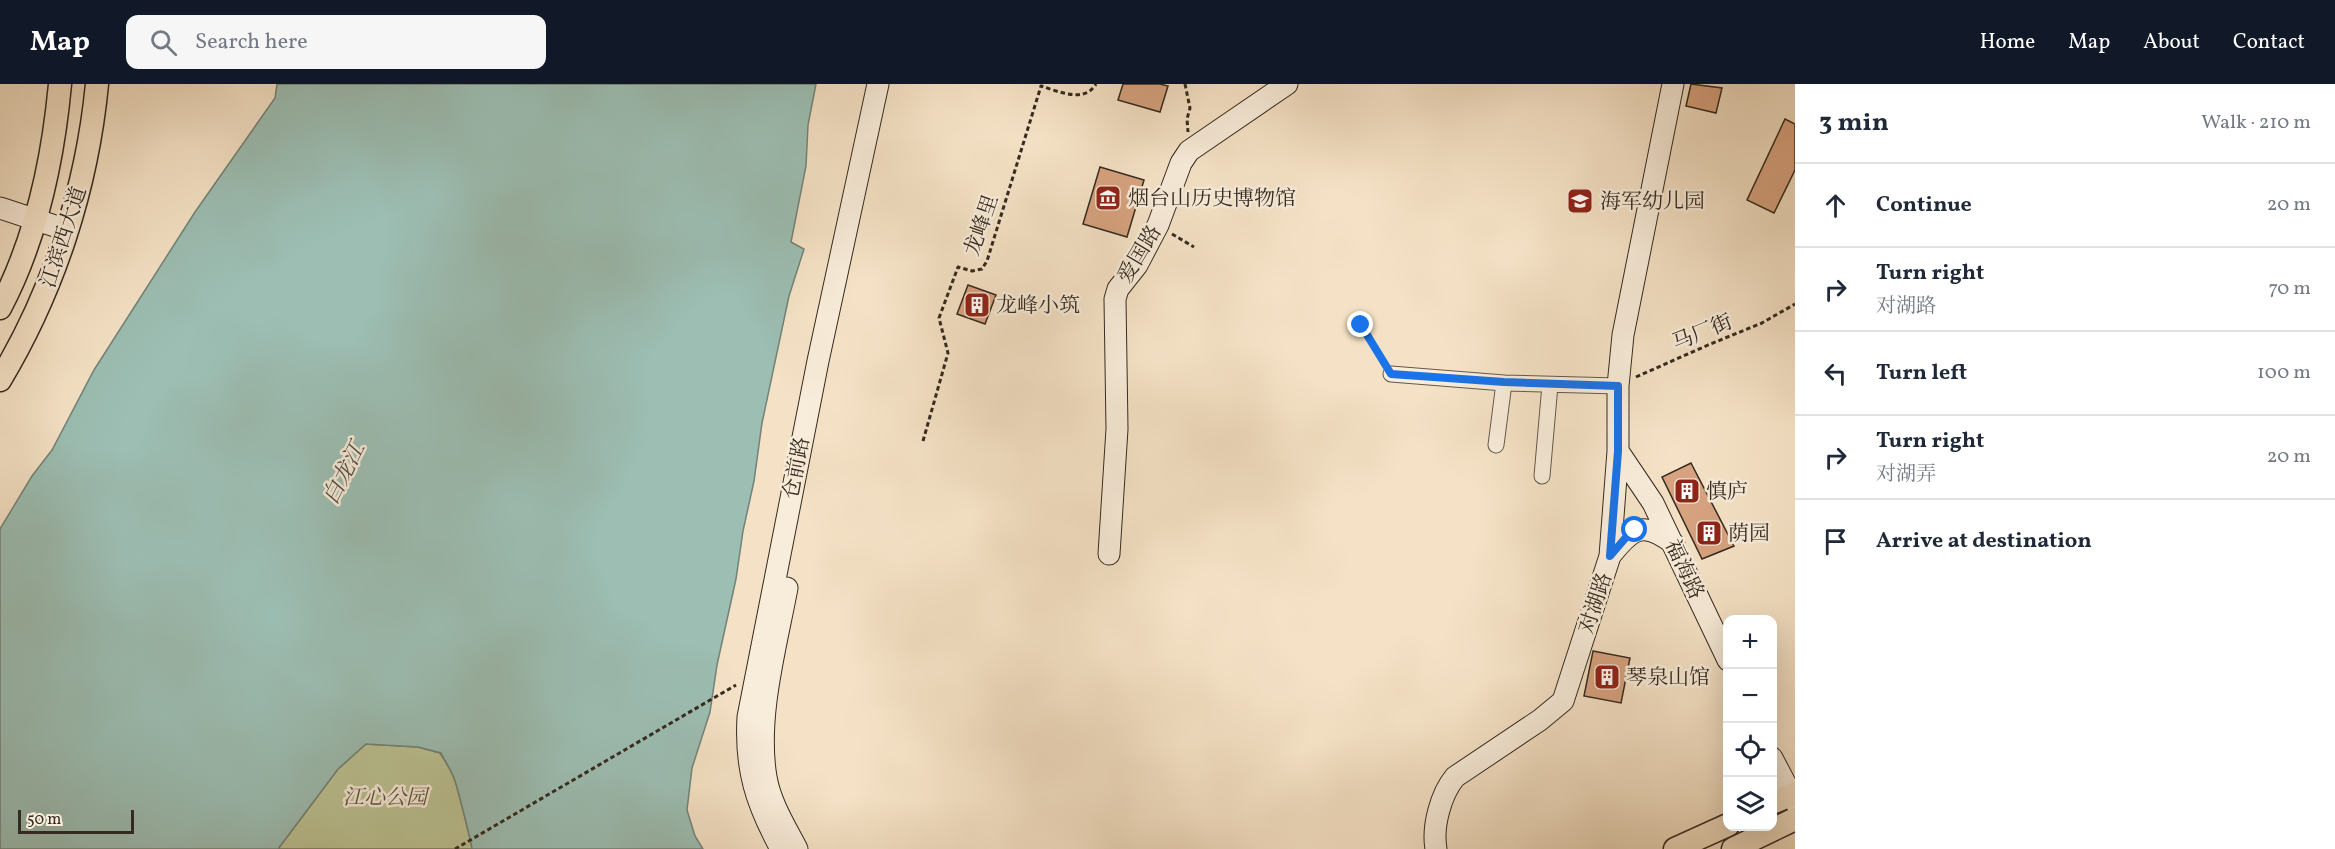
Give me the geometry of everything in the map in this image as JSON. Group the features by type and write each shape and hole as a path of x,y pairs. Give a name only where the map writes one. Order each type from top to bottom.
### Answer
{"main road":[{"name":"江滨西大道","path":"0,308 15,278 34,220 46,173 60,84"},
{"name":"江滨西大道","path":"0,380 25,337 42,299 67,230 86,161 97,84"},
{"path":"1732,849 1795,819"},
{"path":"1675,849 1723,827"}],"street":[{"name":"仓前路","path":"781,849 765,819 750,770 747,754 748,717 818,361 878,84"},
{"name":"仓前路","path":"797,849 778,812 766,778 765,719 829,362 888,84"},
{"name":"爱国路","path":"1109,554 1117,429 1115,299 1118,289 1137,265 1158,225 1181,163 1192,148 1287,84"},
{"name":"对湖路","path":"1436,849 1438,815 1446,790 1455,777 1540,720 1563,701 1610,556 1618,451 1618,386 1623,335 1673,84"},
{"path":"0,208 67,230"},
{"path":"1391,374 1550,385 1618,386"},
{"path":"1496,445 1504,382"},
{"path":"1542,476 1550,385"},
{"name":"福海路","path":"1618,451 1653,503 1723,649"},
{"path":"1610,556 1628,535 1641,528 1655,532 1674,544"},
{"path":"1777,769 1788,798"}],"path":[{"name":"龙峰里","path":"923,441 948,353 939,318 958,267 978,271 987,261 1041,86 1077,95 1089,93 1096,84"},
{"path":"1185,84 1190,108 1187,129 1192,148"},
{"path":"1158,225 1194,248"},
{"name":"马厂街","path":"1618,386 1707,345 1762,323 1795,304"},
{"path":"1361,325 1391,374"},
{"path":"455,849 756,674"}],"green space":[{"name":"江心公园","path":"366,744 418,747 440,753 456,783 472,849 278,849 338,769"}],"water":[{"name":"白龙江","path":"277,84 816,84 808,125 806,166 791,242 804,249 789,296 762,423 754,481 717,665 710,712 692,768 687,810 695,836 703,849 472,849 456,783 441,753 418,747 366,744 338,769 278,849 0,849 0,529 32,476 52,450 94,370 195,212 275,98"}],"building":[{"path":"1123,84 1168,86 1160,112 1118,100"},
{"path":"1691,84 1722,88 1716,113 1686,106"},
{"path":"1785,119 1795,124 1795,170 1774,213 1747,200"},
{"path":"1100,167 1144,180 1127,237 1083,224"},
{"name":"龙峰小筑","path":"968,285 996,295 985,324 957,314"},
{"path":"1691,463 1734,546 1702,559 1662,477"},
{"name":"琴泉山馆","path":"1593,651 1630,658 1621,703 1584,696"}],"place":[{"name":"烟台山历史博物馆","path":"1108,198"},
{"name":"海军幼儿园","path":"1580,201"},
{"name":"龙峰小筑","path":"977,305"},
{"name":"慎庐","path":"1687,491"},
{"name":"荫园","path":"1709,533"},
{"name":"琴泉山馆","path":"1607,677"}],"route":[{"path":"1361,325 1391,374 1550,385 1618,386 1618,451 1610,556 1635,530"}]}
